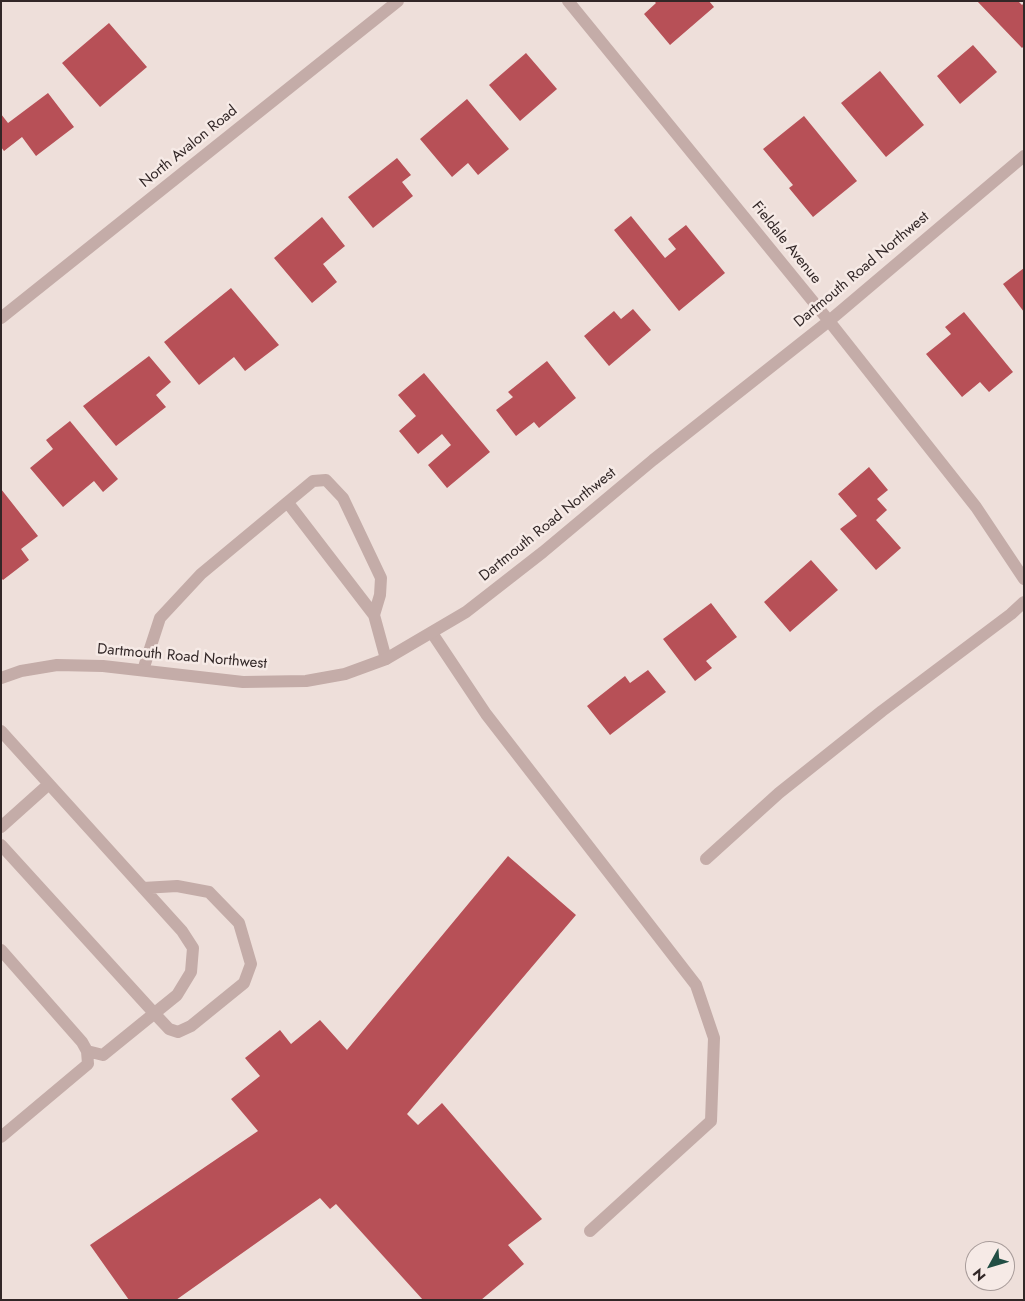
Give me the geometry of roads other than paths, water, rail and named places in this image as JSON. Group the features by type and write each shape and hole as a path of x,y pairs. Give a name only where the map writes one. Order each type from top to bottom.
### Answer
{"street":[{"name":"North Avalon Road","path":"1,318 398,1"},
{"name":"Fieldale Avenue","path":"568,1 829,321 976,507 1024,580"},
{"name":"Dartmouth Road Northwest","path":"1,678 21,671 57,665 103,666 243,682 306,681 345,674 386,659 466,612 543,552 653,460 829,321 1024,156"},
{"path":"143,670 160,618 201,574 313,481 326,480 343,498 381,578 380,595 374,615"},
{"path":"288,503 374,615 386,659"},
{"path":"706,859 779,793 1024,602"},
{"path":"432,633 486,714 696,985 714,1038 712,1121 590,1231"},
{"path":"1,731 182,931 192,948 191,972 177,995 103,1055 87,1050"},
{"path":"1,827 49,784"},
{"path":"1,845 169,1029 178,1032 191,1026 244,982 251,964 239,923 209,892 177,886 143,888"},
{"path":"1,950 82,1042 87,1050 88,1064 1,1137"}]}
